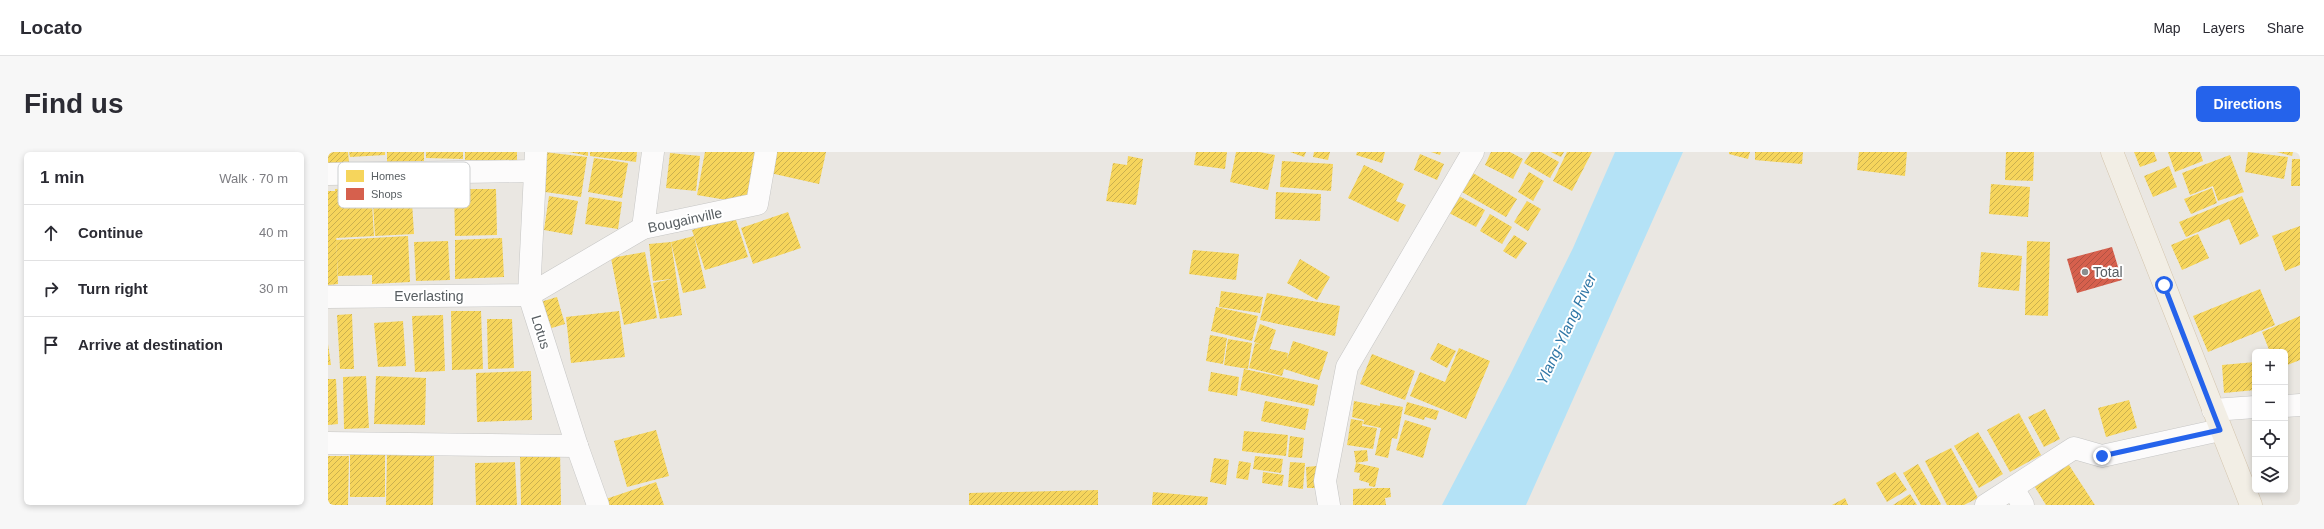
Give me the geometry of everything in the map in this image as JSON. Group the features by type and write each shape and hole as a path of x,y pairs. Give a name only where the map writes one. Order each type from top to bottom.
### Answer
{"main road":[{"path":"2112,152 2251,505"}],"street":[{"path":"643,228 653,152"},
{"name":"Bougainville","path":"529,295 643,228 756,204 766,152"},
{"path":"1329,505 1326,481 1347,368 1473,152"},
{"path":"470,166 535,162"},
{"name":"Lotus","path":"535,162 529,295 577,446 598,505"},
{"path":"328,174 338,173"},
{"name":"Everlasting","path":"328,297 529,295"},
{"path":"2288,406 2300,406"},
{"path":"1986,505 2018,496 2074,448 2106,456 2252,408"},
{"path":"328,443 577,446"}],"water":[{"name":"Ylang-Ylang River","path":"1615,152 1683,152 1526,505 1442,505 1510,375 1573,248"}],"building: Homes":[{"path":"328,152 348,152 349,162 328,163"},
{"path":"349,152 385,152 385,155 350,157"},
{"path":"387,152 424,152 424,162 387,162"},
{"path":"426,152 463,152 463,159 426,158"},
{"path":"465,152 517,152 517,160 465,160"},
{"path":"544,152 587,157 581,197 538,191"},
{"path":"569,152 588,152 588,156"},
{"path":"590,152 637,152 636,162 590,156"},
{"path":"705,152 759,152 750,204 697,195"},
{"path":"775,152 826,152 819,184 770,173"},
{"path":"1196,152 1227,152 1225,169 1194,165"},
{"path":"1236,152 1260,152 1275,155 1268,190 1230,182"},
{"path":"1290,152 1306,152 1304,157"},
{"path":"1314,152 1330,152 1328,160 1313,157"},
{"path":"1357,152 1385,152 1382,163 1356,155"},
{"path":"1431,152 1441,152 1440,155"},
{"path":"1491,152 1510,152 1523,159 1513,179 1485,165"},
{"path":"1531,152 1541,152 1559,162 1550,178 1524,163"},
{"path":"1551,152 1564,152 1561,157"},
{"path":"1567,152 1592,152 1572,191 1553,181"},
{"path":"1729,152 1750,152 1748,159 1729,154"},
{"path":"1755,152 1803,152 1802,164 1755,160"},
{"path":"1859,152 1907,152 1905,176 1857,170"},
{"path":"2006,152 2034,152 2033,181 2005,180"},
{"path":"2134,152 2154,152 2157,161 2140,167"},
{"path":"2168,152 2200,152 2203,161 2175,172"},
{"path":"2248,152 2288,157 2284,179 2245,172"},
{"path":"2277,152 2293,152 2292,156"},
{"path":"670,153 700,156 696,191 666,188"},
{"path":"1420,154 1444,164 1437,180 1414,170"},
{"path":"2230,155 2244,192 2218,201 2213,186 2190,195 2182,173"},
{"path":"1128,156 1143,159 1136,205 1106,201 1113,163 1127,165"},
{"path":"594,158 628,163 622,198 588,192"},
{"path":"2292,159 2300,159 2300,186 2291,186"},
{"path":"1282,161 1333,164 1331,191 1280,187"},
{"path":"1364,165 1404,184 1396,201 1406,205 1398,222 1348,198"},
{"path":"2169,166 2177,187 2153,197 2144,176"},
{"path":"1529,172 1544,181 1533,201 1518,192"},
{"path":"1473,173 1517,199 1506,217 1462,192"},
{"path":"1991,184 2030,187 2028,217 1989,214"},
{"path":"2212,188 2217,203 2191,214 2184,199"},
{"path":"335,189 338,189 338,208 372,208 374,236 336,238 338,284 328,285 328,191 335,191"},
{"path":"470,189 496,189 497,235 455,236 454,208 470,208"},
{"path":"1276,192 1321,194 1320,221 1275,219"},
{"path":"549,196 578,201 572,235 544,230"},
{"path":"1459,196 1485,210 1476,227 1449,213"},
{"path":"2242,196 2259,236 2240,245 2229,219 2186,237 2179,222"},
{"path":"589,197 622,202 618,229 585,224"},
{"path":"1527,201 1541,209 1528,231 1514,222"},
{"path":"373,208 412,208 414,234 375,236"},
{"path":"788,212 801,248 753,264 741,228"},
{"path":"1490,214 1512,227 1502,244 1480,231"},
{"path":"735,217 748,257 705,270 692,230"},
{"path":"2300,226 2300,265 2285,271 2272,236"},
{"path":"2198,234 2209,258 2182,270 2171,245"},
{"path":"1514,235 1527,243 1516,259 1503,251"},
{"path":"408,236 410,282 372,284 372,275 338,276 336,240"},
{"path":"694,236 706,288 683,293 671,242"},
{"path":"502,238 504,277 455,279 455,240"},
{"path":"448,241 450,280 416,281 414,242"},
{"path":"2027,241 2050,242 2048,316 2025,315"},
{"path":"671,242 682,315 660,319 653,283 672,279 653,281 649,244"},
{"path":"1193,250 1239,254 1236,280 1189,274"},
{"path":"645,252 657,318 624,325 611,258"},
{"path":"1981,252 2022,256 2019,291 1978,287"},
{"path":"1300,259 1330,277 1317,300 1287,283"},
{"path":"2260,289 2275,325 2208,352 2193,316"},
{"path":"1221,291 1263,297 1260,313 1219,307"},
{"path":"1267,293 1340,306 1335,336 1260,320"},
{"path":"557,297 565,324 545,330 537,303"},
{"path":"1216,307 1258,316 1252,341 1211,331"},
{"path":"451,311 481,311 483,369 452,370"},
{"path":"619,311 625,357 571,363 566,317"},
{"path":"352,314 354,369 340,369 337,315"},
{"path":"443,315 445,371 415,372 412,316"},
{"path":"2300,316 2300,360 2288,365 2288,349 2269,349 2262,332"},
{"path":"487,319 512,319 514,368 488,369"},
{"path":"403,321 406,366 378,367 374,323"},
{"path":"1260,324 1276,330 1268,354 1270,349 1288,353 1287,359 1293,341 1328,352 1319,380 1284,369 1282,376 1249,368 1255,343 1263,345 1254,342"},
{"path":"1210,335 1227,338 1223,364 1206,361"},
{"path":"1228,339 1252,343 1248,369 1224,365"},
{"path":"1438,343 1456,351 1447,368 1430,359"},
{"path":"328,344 331,365 328,365"},
{"path":"1459,348 1490,361 1466,419 1410,396 1420,372 1445,382"},
{"path":"1372,354 1415,371 1405,400 1360,384"},
{"path":"2252,362 2252,390 2224,393 2222,365"},
{"path":"1244,369 1318,385 1314,406 1240,390"},
{"path":"531,371 532,420 477,422 476,373"},
{"path":"1211,372 1239,377 1237,396 1208,391"},
{"path":"366,376 369,428 344,429 343,377"},
{"path":"376,376 426,378 425,425 374,424"},
{"path":"328,379 336,379 338,424 328,425"},
{"path":"2129,400 2137,428 2106,437 2098,408"},
{"path":"1265,401 1309,409 1305,430 1261,421"},
{"path":"1354,401 1380,406 1380,403 1403,407 1397,439 1392,438 1388,458 1375,455 1381,428 1363,424 1364,420 1352,417"},
{"path":"1407,402 1439,411 1436,420 1425,417 1424,420 1404,414"},
{"path":"2045,409 2060,439 2044,447 2028,417"},
{"path":"2019,413 2041,455 2010,472 1987,430"},
{"path":"1351,419 1363,421 1362,426 1377,428 1373,449 1347,445"},
{"path":"1405,420 1431,428 1423,458 1396,450"},
{"path":"656,430 669,476 627,487 614,441"},
{"path":"1244,431 1288,435 1286,456 1242,451"},
{"path":"1978,432 2003,474 1979,488 1954,446"},
{"path":"1290,436 1304,438 1302,458 1288,457"},
{"path":"1951,448 1978,498 1964,505 1947,505 1925,461"},
{"path":"520,450 560,450 561,505 521,505"},
{"path":"1367,450 1368,461 1356,463 1354,451"},
{"path":"350,453 385,453 385,497 350,497"},
{"path":"387,455 434,456 433,505 386,505"},
{"path":"328,456 349,456 348,505 328,505"},
{"path":"1255,456 1283,459 1281,473 1253,469"},
{"path":"1214,458 1229,460 1226,485 1210,482"},
{"path":"1239,461 1251,463 1248,480 1236,478"},
{"path":"515,462 517,505 476,505 475,463"},
{"path":"1290,462 1305,463 1303,489 1288,487"},
{"path":"2067,462 2095,505 2046,505 2033,484"},
{"path":"1356,463 1379,468 1375,487 1369,486 1369,483 1359,480 1360,473 1354,472"},
{"path":"1918,464 1941,504 1940,505 1921,505 1903,473"},
{"path":"1317,466 1318,488 1307,488 1306,467"},
{"path":"1263,472 1284,475 1282,486 1262,483"},
{"path":"1895,472 1907,490 1887,502 1876,483"},
{"path":"656,482 664,505 605,505 603,500"},
{"path":"1390,488 1391,497 1385,498 1386,505 1353,505 1353,489"},
{"path":"1098,490 1098,505 969,505 969,493"},
{"path":"1153,492 1208,497 1207,505 1152,505"},
{"path":"1910,494 1917,505 1893,505"},
{"path":"1845,498 1848,505 1832,505"}],"building: Shops":[{"path":"2112,247 2122,280 2077,293 2067,259"}],"place":[{"name":"Total","path":"2085,272"}],"route":[{"path":"2102,456 2220,430 2214,410 2164,285"}]}
